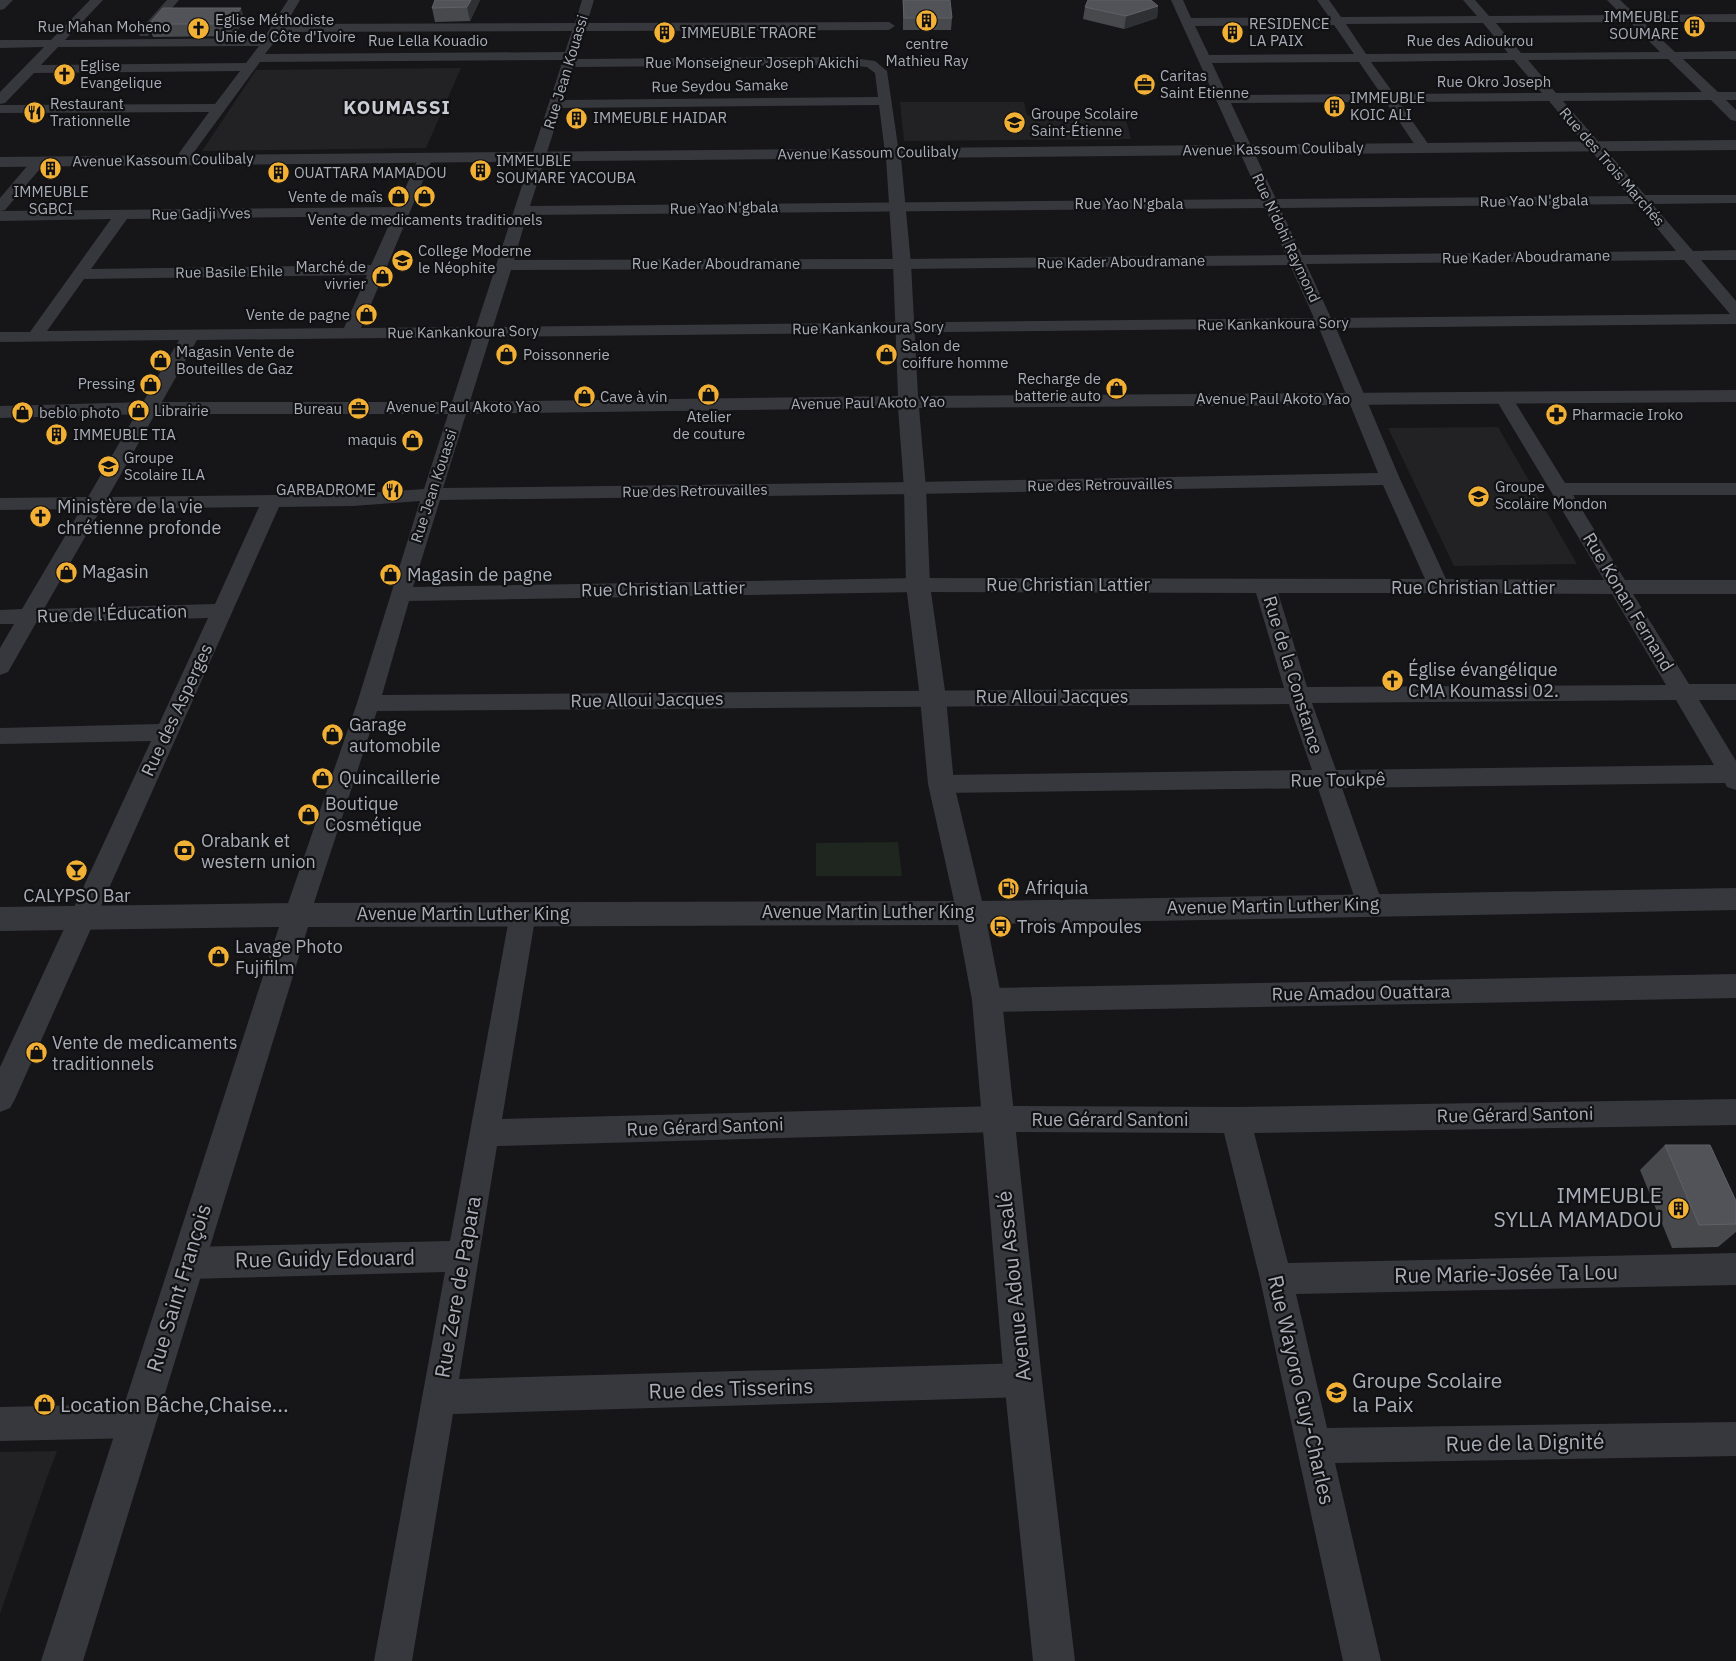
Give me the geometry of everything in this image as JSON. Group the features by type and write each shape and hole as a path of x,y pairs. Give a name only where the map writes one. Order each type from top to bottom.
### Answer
{"street":[{"path":"0,6 7,0"},
{"path":"0,100 97,0"},
{"path":"136,43 173,0"},
{"path":"181,160 278,28 294,0"},
{"name":"Rue Jean Kouassi","path":"296,914 368,703 400,594 506,265 588,0"},
{"name":"Rue N'dohi Raymond","path":"1177,0 1325,323 1438,588"},
{"path":"1323,0 1424,148"},
{"name":"Rue des Trois Marchés","path":"1469,0 1736,311"},
{"path":"1613,0 1736,118"},
{"path":"1187,22 1736,18"},
{"path":"278,28 580,25 890,26"},
{"name":"Rue Mahan Moheno","path":"0,44 268,42"},
{"name":"Rue des Adioukrou","path":"1204,59 1736,55"},
{"name":"Rue Lella Kouadio","path":"30,69 253,63 570,60"},
{"name":"Rue Monseigneur Joseph Akichi","path":"570,60 845,61 870,64 881,71 892,153 902,264 908,402 915,488 918,585 933,698 941,784 970,912"},
{"name":"Rue Okro Joseph","path":"1222,99 1736,96"},
{"name":"Rue Seydou Samake","path":"556,104 886,101"},
{"path":"0,109 219,108"},
{"name":"Avenue Kassoum Coulibaly","path":"0,162 1736,144"},
{"path":"350,333 426,158"},
{"path":"0,207 39,161"},
{"name":"Rue Yao N'gbala","path":"523,211 1736,199"},
{"name":"Rue Gadji Yves","path":"0,216 403,211"},
{"path":"35,336 122,214"},
{"name":"Rue Kader Aboudramane","path":"506,265 902,264 1736,255"},
{"name":"Rue Basile Ehile","path":"80,274 378,270"},
{"name":"Rue Kankankoura Sory","path":"0,337 1736,319"},
{"path":"0,667 96,503 147,408 191,335"},
{"name":"Avenue Paul Akoto Yao","path":"0,412 147,408 459,408 908,402 1736,396"},
{"name":"Rue Konan Fernand","path":"1504,398 1618,588 1735,776"},
{"name":"Rue des Retrouvailles","path":"0,504 353,500 432,494 915,488 1390,479"},
{"path":"1560,489 1736,489"},
{"name":"Rue des Asperges","path":"0,1099 80,918 223,611 272,500"},
{"name":"Rue Christian Lattier","path":"400,594 918,585 1736,588"},
{"name":"Rue de la Constance","path":"1265,586 1298,696 1370,905"},
{"name":"Rue de l'Éducation","path":"0,617 223,611"},
{"name":"Rue Alloui Jacques","path":"368,703 1736,692"},
{"path":"0,736 167,732"},
{"name":"Rue Toukpê","path":"941,784 1735,776"},
{"name":"Avenue Martin Luther King","path":"0,919 296,914 970,912 1736,899"},
{"name":"Avenue Adou Assalé","path":"970,912 987,1000 1023,1380 1054,1661"},
{"name":"Rue Saint François","path":"62,1661 296,914"},
{"name":"Rue Zere de Papara","path":"393,1661 523,914"},
{"name":"Rue Amadou Ouattara","path":"987,1000 1736,986"},
{"name":"Rue Gérard Santoni","path":"485,1133 998,1119 1236,1120 1736,1112"},
{"name":"Rue Wayoro Guy-Charles","path":"1236,1120 1276,1280 1362,1661"},
{"name":"Rue Guidy Edouard","path":"187,1263 463,1256"},
{"name":"Rue Marie-Josée Ta Lou","path":"1276,1280 1736,1270"},
{"name":"Rue des Tisserins","path":"439,1397 1023,1380"},
{"path":"0,1424 138,1421"},
{"name":"Rue de la Dignité","path":"1314,1446 1736,1439"}],"shaded area":[{"path":"461,68 426,148 202,151 256,70"},
{"name":"Groupe Scolaire Saint-Étienne","path":"900,102 1024,102 1027,115 1125,116 1131,139 904,141"},
{"name":"Groupe Scolaire Mondon","path":"1498,427 1577,564 1454,566 1388,428"},
{"path":"898,842 902,876 816,876 816,843"},
{"path":"57,1451 46,1480 0,1614 0,1452"}],"building":[{"path":"435,0 471,0 467,7 432,8"},
{"path":"903,0 950,0 952,18 904,18"},
{"path":"1088,0 1151,0 1158,6 1126,16 1085,7"},
{"path":"163,8 241,8 229,24 149,24"},
{"path":"1665,1145 1710,1145 1736,1201 1736,1224 1699,1225"}],"place":[{"name":"centre Mathieu Ray","path":"927,21"},
{"name":"IMMEUBLE SOUMARE","path":"1695,26"},
{"name":"Eglise Méthodiste Unie de Côte d'Ivoire","path":"199,29"},
{"name":"IMMEUBLE TRAORE","path":"665,33"},
{"name":"RESIDENCE LA PAIX","path":"1233,33"},
{"name":"Eglise Evangelique","path":"64,75"},
{"name":"Caritas Saint Etienne","path":"1144,85"},
{"name":"IMMEUBLE KOIC ALI","path":"1334,107"},
{"name":"Restaurant Trationnelle","path":"34,113"},
{"name":"IMMEUBLE HAIDAR","path":"577,118"},
{"name":"Groupe Scolaire Saint-Étienne","path":"1015,123"},
{"name":"IMMEUBLE SGBCI","path":"51,169"},
{"name":"IMMEUBLE SOUMARE YACOUBA","path":"480,170"},
{"name":"OUATTARA MAMADOU","path":"278,173"},
{"name":"Vente de maîs","path":"399,197"},
{"name":"Vente de medicaments traditionels","path":"425,197"},
{"name":"College Moderne le Néophite","path":"402,260"},
{"name":"Marché de vivrier","path":"382,276"},
{"name":"Vente de pagne","path":"366,315"},
{"name":"Poissonnerie","path":"507,355"},
{"name":"Salon de coiffure homme","path":"886,355"},
{"name":"Magasin Vente de Bouteilles de Gaz","path":"160,361"},
{"name":"Pressing","path":"151,384"},
{"name":"Recharge de batterie auto","path":"1117,388"},
{"name":"Atelier de couture","path":"709,394"},
{"name":"Cave à vin","path":"584,397"},
{"name":"Bureau","path":"358,409"},
{"name":"Librairie","path":"138,411"},
{"name":"beblo photo","path":"23,413"},
{"name":"Pharmacie Iroko","path":"1556,415"},
{"name":"IMMEUBLE TIA","path":"57,435"},
{"name":"maquis","path":"413,440"},
{"name":"Groupe Scolaire ILA","path":"108,467"},
{"name":"GARBADROME","path":"392,490"},
{"name":"Groupe Scolaire Mondon","path":"1479,496"},
{"name":"Ministère de la vie chrétienne profonde","path":"41,517"},
{"name":"Magasin","path":"66,572"},
{"name":"Magasin de pagne","path":"391,575"},
{"name":"Église évangélique CMA Koumassi 02.","path":"1392,680"},
{"name":"Garage automobile","path":"333,735"},
{"name":"Quincaillerie","path":"323,778"},
{"name":"Boutique Cosmétique","path":"309,814"},
{"name":"Orabank et western union","path":"185,851"},
{"name":"CALYPSO Bar","path":"77,871"},
{"name":"Afriquia","path":"1009,888"},
{"name":"Trois Ampoules","path":"1001,927"},
{"name":"Lavage Photo Fujifilm","path":"219,957"},
{"name":"Vente de medicaments traditionnels","path":"36,1053"},
{"name":"IMMEUBLE SYLLA MAMADOU","path":"1678,1208"},
{"name":"Groupe Scolaire la Paix","path":"1336,1393"},
{"name":"Location Bâche,Chaise...","path":"44,1405"}],"district":[{"name":"KOUMASSI","path":"397,107"}]}
